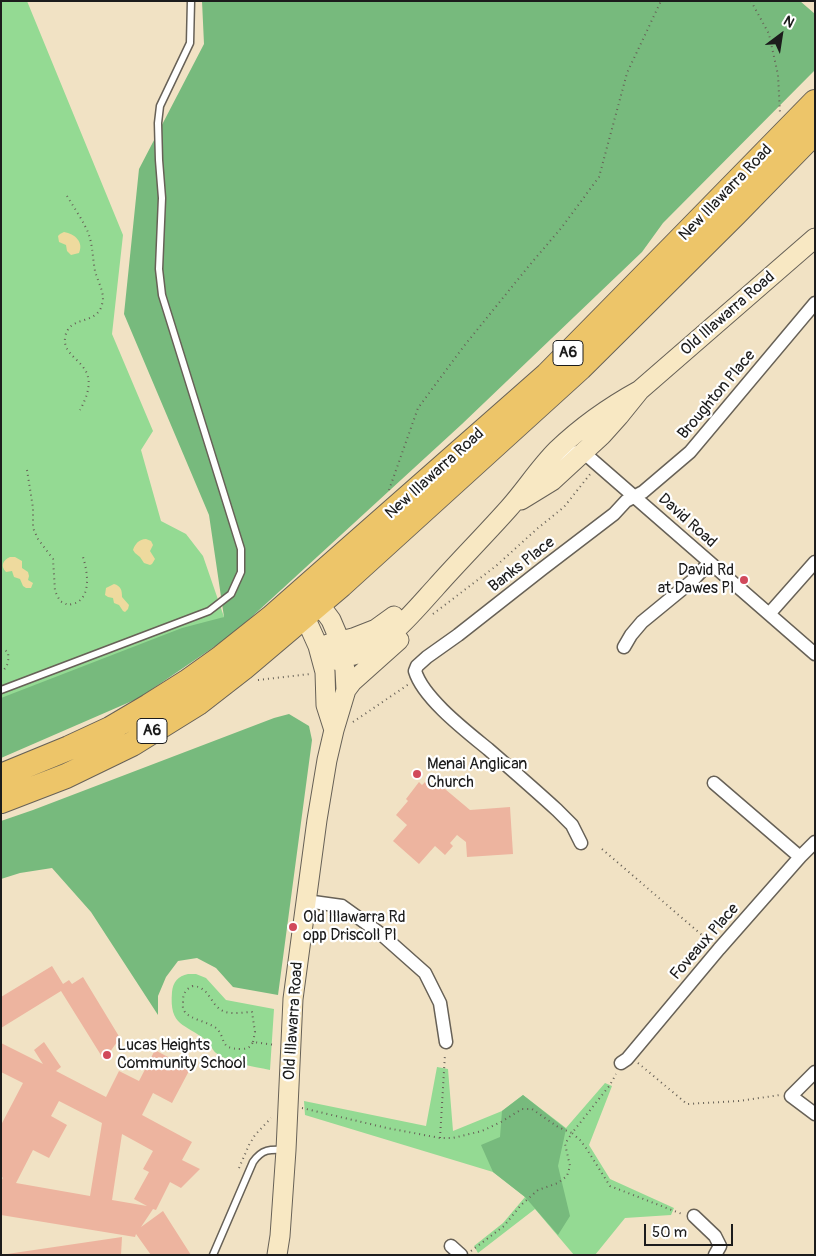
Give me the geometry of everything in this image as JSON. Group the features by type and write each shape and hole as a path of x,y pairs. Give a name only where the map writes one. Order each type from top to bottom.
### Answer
{"highway":[{"name":"New Illawarra Road","path":"1,801 66,776 132,744 198,704 243,668 305,602 547,374 815,102"},
{"name":"New Illawarra Road","path":"1,776 110,729 187,682 305,602 580,368 815,132"}],"street":[{"name":"Old Illawarra Road","path":"510,507 552,481 619,416 640,390 815,238"},
{"name":"Broughton Place","path":"635,496 643,492 690,452 815,303"},
{"name":"Old Illawarra Road","path":"320,654 341,649 363,652 378,644 392,633 510,507 557,450 586,424 611,406 640,390"},
{"path":"536,474 551,468 568,453 583,452 587,437 593,428 604,418 611,406"},
{"name":"David Road","path":"583,452 815,654"},
{"name":"Banks Place","path":"417,678 415,672 417,666 427,657 458,635 614,514 626,501 635,496"},
{"path":"769,614 815,562"},
{"path":"624,647 642,622 692,581 709,563"},
{"name":"Old Illawarra Road","path":"305,602 331,620 341,649 346,690"},
{"path":"305,602 325,672 326,705 334,730"},
{"name":"Old Illawarra Road","path":"277,1255 286,1150 293,999 327,760 346,690 352,682 405,634 420,605"},
{"path":"417,678 429,695 446,713 557,810 572,826 581,843"},
{"path":"714,783 800,857"},
{"name":"Foveaux Place","path":"624,1061 719,949 815,842"},
{"path":"306,900 342,906 382,934 425,973 440,1004 446,1042"},
{"path":"815,1072 791,1096 815,1114"},
{"path":"694,1216 716,1236 720,1246 715,1255"},
{"path":"451,1246 461,1255"}],"lane":[{"path":"1,690 209,611 231,594 241,572 242,550 162,295 159,269 162,198 158,123 160,106 190,43 191,1"},
{"path":"213,1255 253,1162 258,1155 270,1149 286,1150"}],"path":[{"path":"387,498 418,408 464,346 562,226 599,177 627,73 661,1"},
{"path":"751,1 770,34 778,75 780,138"},
{"path":"67,196 92,242 96,271 103,299 100,311 69,328 65,338 66,346 85,368 88,376 89,386 80,410"},
{"path":"27,470 33,508 33,528 38,540 53,559 55,591 60,601 68,605 76,603 82,598 86,588 86,567 83,557"},
{"path":"1,649 8,652 9,662 1,672"},
{"path":"352,723 417,678"},
{"path":"602,849 710,942"},
{"path":"193,986 199,986 203,988 223,1011 252,1012 255,1032 253,1042 247,1049 233,1049 227,1046 216,1028 185,1012 183,1008 185,992 193,986"},
{"path":"253,1042 277,1045"},
{"path":"440,1138 446,1042"},
{"path":"466,1255 504,1226 521,1205 538,1190 558,1183 567,1176 570,1166 565,1144 610,1085 624,1061 636,1062 687,1104 739,1101 776,1095 791,1096"},
{"path":"300,1108 386,1128 440,1138 453,1138 482,1131 522,1109 532,1109 558,1127 572,1133 580,1140 610,1186 680,1214 694,1216"}],"green space":[{"path":"1,1 27,1 123,235 112,334 153,431 141,450 161,521 186,534 203,556 224,617 1,758"},
{"path":"202,1 800,1 815,14 815,70 663,223 642,252 462,424 233,634 139,698 1,758 1,698 182,628 224,617 209,515 124,314 139,169 204,44"},
{"path":"289,714 309,726 312,740 278,995 233,987 216,968 197,958 178,961 166,977 158,996 158,1015 91,912 52,868 20,873 1,879 1,821"},
{"path":"188,974 196,974 206,978 226,1000 274,1009 270,1070 242,1064 222,1057 215,1052 207,1041 180,1023 173,1012 173,988 179,978"},
{"path":"437,1067 448,1069 453,1131 502,1111 523,1095 566,1128 605,1083 612,1086 589,1145 610,1179 674,1208 671,1215 625,1218 595,1255 574,1255 535,1209 478,1253 474,1246 503,1223 525,1197 493,1172 305,1115 304,1101 426,1126"},
{"path":"523,1095 566,1129 558,1166 570,1216 558,1235 525,1197 493,1172 481,1145 500,1137 502,1111"}],"sand":[{"path":"64,232 78,239 80,245 79,253 71,255 67,251 66,245 59,242 58,236"},
{"path":"146,539 151,541 153,545 150,551 155,559 150,565 144,563 133,550 138,542"},
{"path":"10,557 15,557 22,561 22,568 28,572 28,580 33,583 31,588 23,586 20,579 14,577 12,571 6,572 4,570 3,563"},
{"path":"114,584 120,587 122,597 129,605 125,612 119,605 114,603 113,598 105,595 106,588"}],"building":[{"path":"419,782 422,785 425,782 428,785 439,784 470,810 510,807 513,854 467,857 466,842 457,835 450,843 453,846 445,855 435,846 419,864 393,841 407,825 396,815 408,801 406,799"},
{"path":"52,966 63,984 69,980 72,984 83,977 120,1038 104,1060 61,991 1,1028 1,997"},
{"path":"44,1042 61,1067 56,1071 106,1097 119,1071 139,1081 155,1050 190,1069 172,1103 153,1093 142,1115 192,1142 182,1160 200,1169 181,1188 170,1182 156,1210 153,1209 141,1227 163,1211 191,1255 151,1255 136,1234 135,1237 1,1215 1,1181 3,1178 1,1176 1,1125 23,1083 1,1072 1,1043 43,1064 34,1050","holes":["59,1101 102,1123 90,1196 16,1183 33,1150 49,1158 67,1125 51,1116","122,1134 153,1151 143,1169 149,1172 134,1199 147,1206 112,1200"]},
{"path":"122,1237 121,1255 7,1255 7,1254"}],"place":[{"name":"David Rd at Dawes Pl","path":"744,580"},
{"name":"Menai Anglican Church","path":"417,774"},
{"name":"Old Illawarra Rd opp Driscoll Pl","path":"293,927"},
{"name":"Lucas Heights Community School","path":"107,1055"}]}
